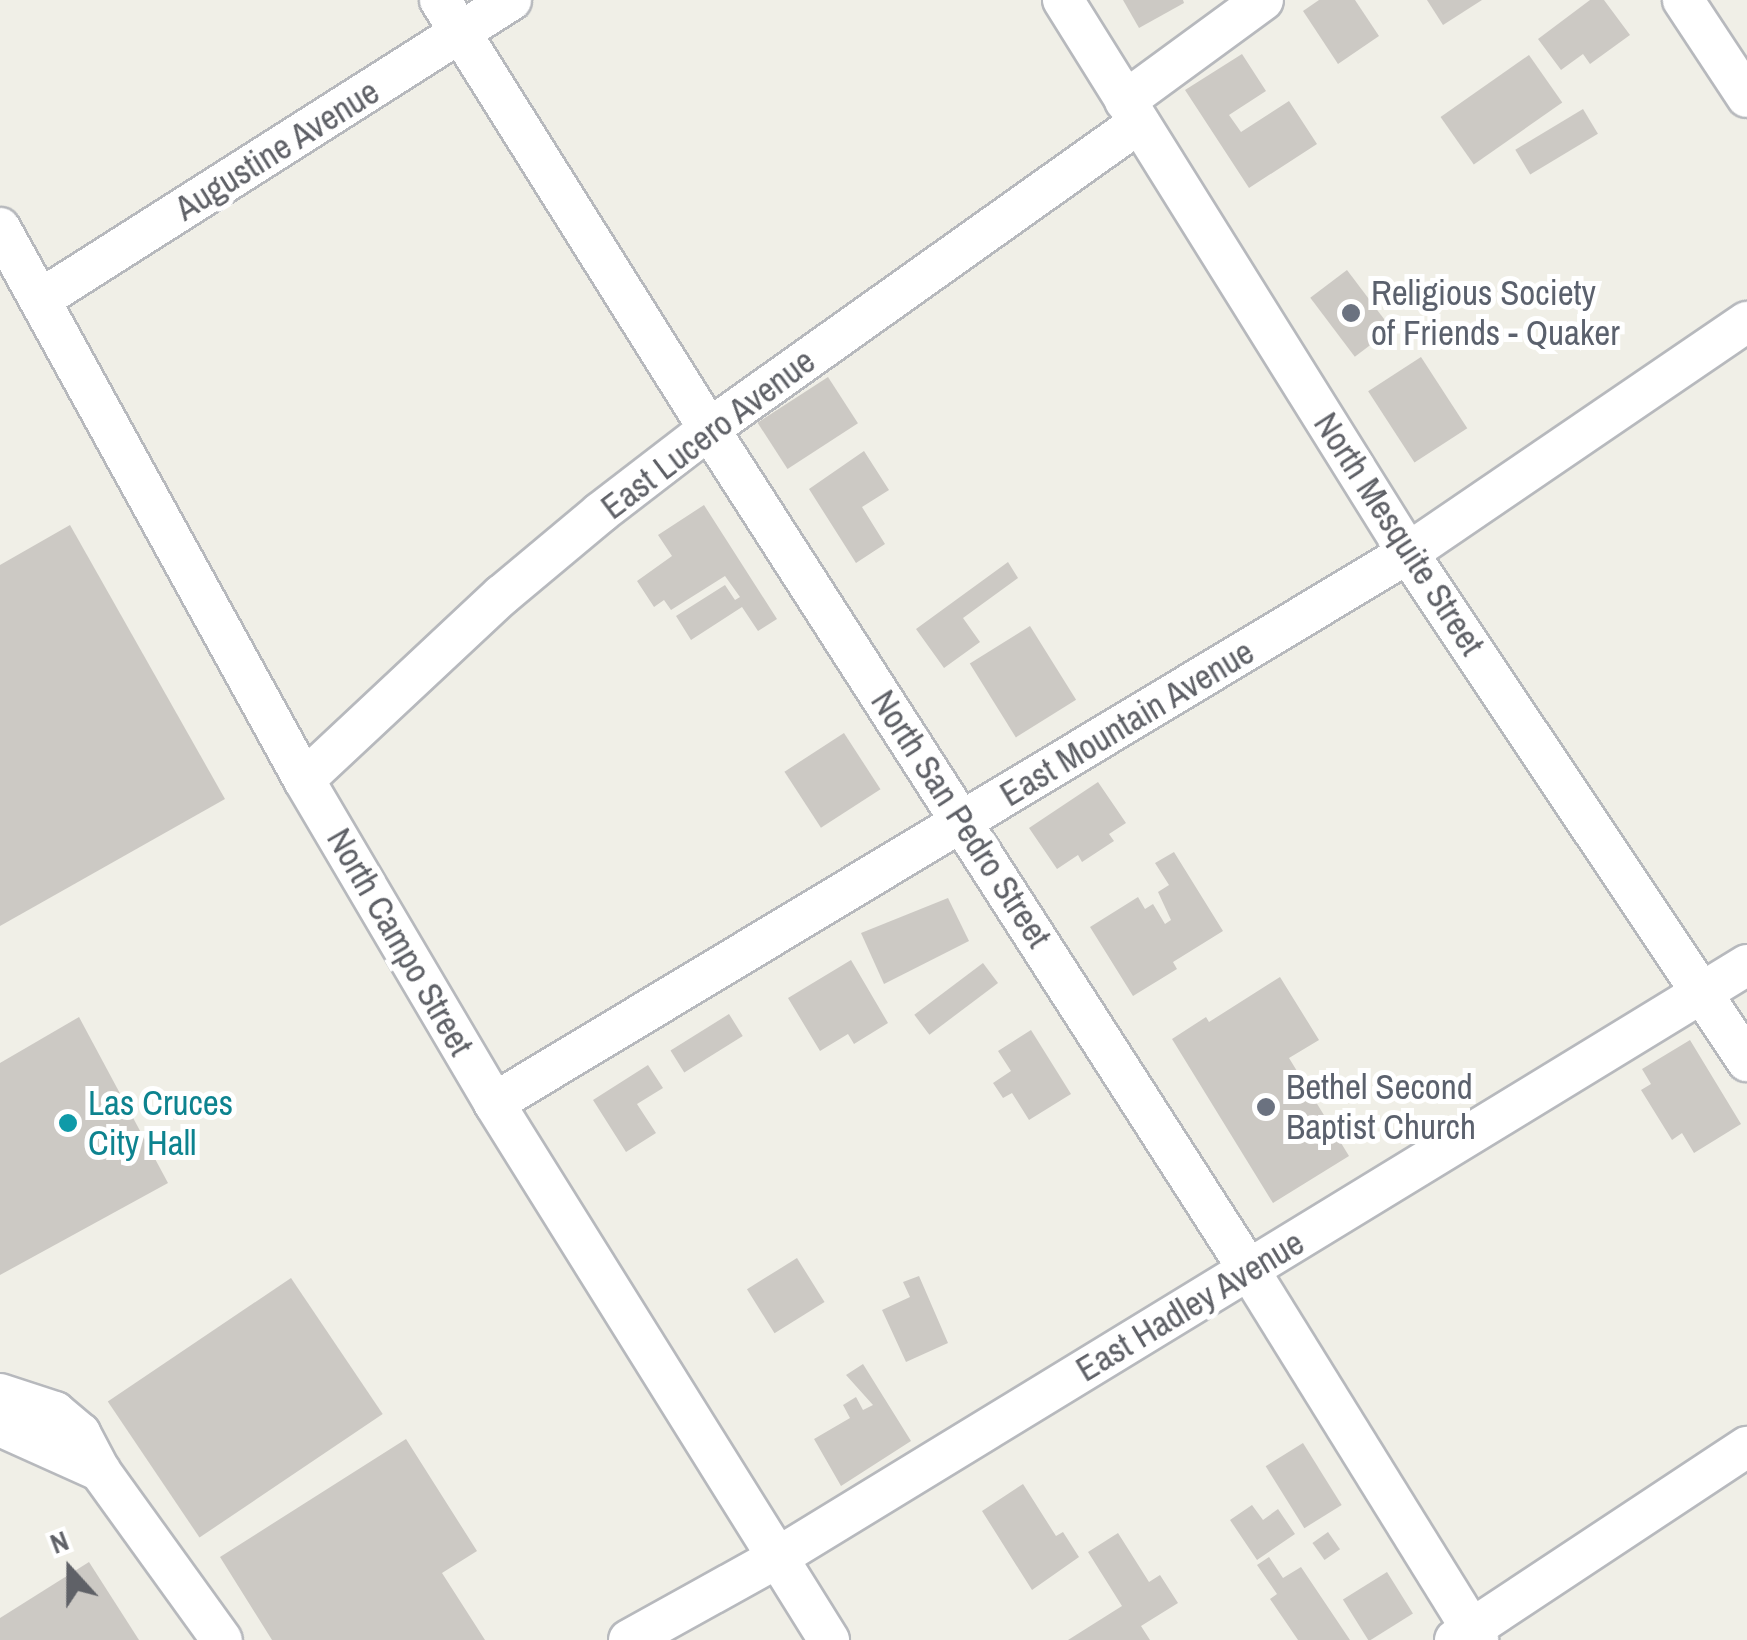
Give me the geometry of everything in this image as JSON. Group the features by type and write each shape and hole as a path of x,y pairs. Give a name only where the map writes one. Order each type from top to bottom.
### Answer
{"street":[{"name":"Augustine Avenue","path":"42,299 451,16 511,0"},
{"name":"North Mesquite Street","path":"1064,0 1408,554 1747,1060"},
{"name":"East Lucero Avenue","path":"304,780 502,595 709,429 1132,112 1262,0"},
{"path":"1683,0 1747,97"},
{"name":"North San Pedro Street","path":"451,16 709,429 1249,1270 1468,1636"},
{"name":"North Campo Street","path":"0,228 304,780 494,1104 829,1640"},
{"name":"East Mountain Avenue","path":"494,1104 1408,554 1747,322"},
{"name":"East Hadley Avenue","path":"630,1640 775,1559 1747,965"},
{"path":"0,1394 55,1412 80,1433 100,1471 222,1640"},
{"path":"0,1426 100,1471"},
{"path":"1468,1636 1747,1447"}],"building":[{"path":"1123,0 1183,0 1184,3 1139,28"},
{"path":"1319,0 1355,0 1379,36 1338,64 1303,11"},
{"path":"1427,0 1482,0 1443,25"},
{"path":"1590,0 1604,0 1630,35 1590,64 1583,54 1561,70 1538,39"},
{"path":"1242,54 1266,91 1229,115 1241,132 1289,101 1317,144 1249,188 1185,90"},
{"path":"1529,55 1562,103 1474,164 1441,117"},
{"path":"1583,109 1598,134 1530,175 1515,150"},
{"name":"Religious Society of Friends - Quaker","path":"1347,270 1392,329 1355,357 1310,298"},
{"path":"1421,357 1467,428 1414,463 1368,391"},
{"path":"828,377 858,423 788,469 758,423"},
{"path":"864,451 889,490 862,507 885,544 856,563 809,489"},
{"path":"704,505 777,619 758,631 742,607 691,640 676,616 725,585 735,600 740,597 725,576 671,610 664,600 654,607 637,581 672,556 658,535"},
{"path":"70,525 225,799 0,926 0,565"},
{"path":"1008,562 1018,578 963,618 980,642 944,668 916,629"},
{"path":"1030,626 1076,700 1016,737 970,664"},
{"path":"844,733 880,789 821,828 784,772"},
{"path":"1098,782 1126,823 1109,834 1114,841 1082,862 1078,855 1057,869 1029,828"},
{"path":"1174,852 1223,931 1173,962 1177,969 1133,996 1090,927 1138,897 1145,909 1153,904 1165,924 1171,920 1158,892 1169,885 1155,863"},
{"path":"948,898 969,941 884,984 861,933"},
{"path":"851,960 888,1023 854,1044 848,1034 820,1051 788,998"},
{"path":"983,963 998,983 929,1035 914,1015"},
{"name":"Bethel Second Baptist Church","path":"1280,977 1319,1040 1289,1058 1349,1156 1273,1203 1172,1039 1206,1017 1209,1022"},
{"path":"729,1014 743,1036 684,1073 670,1051"},
{"name":"Las Cruces City Hall","path":"79,1017 168,1183 0,1275 0,1063"},
{"path":"1031,1030 1071,1094 1029,1120 1012,1093 1003,1098 993,1083 1011,1071 998,1051"},
{"path":"1690,1040 1741,1124 1694,1153 1682,1133 1672,1140 1641,1090 1651,1084 1642,1069"},
{"path":"648,1065 663,1088 637,1104 656,1133 626,1152 593,1100"},
{"path":"797,1258 825,1302 775,1333 747,1289"},
{"path":"919,1276 948,1343 906,1362 882,1310 910,1297 903,1282"},
{"path":"291,1278 383,1414 199,1538 108,1402"},
{"path":"863,1364 911,1441 841,1486 814,1439 850,1418 843,1405 856,1397 863,1410 873,1405 846,1375"},
{"path":"406,1439 477,1551 442,1573 485,1640 272,1640 220,1557"},
{"path":"1303,1443 1342,1505 1304,1528 1266,1466"},
{"path":"1023,1484 1056,1536 1063,1532 1079,1557 1032,1590 982,1511"},
{"path":"1252,1505 1263,1520 1278,1509 1295,1534 1257,1560 1230,1520"},
{"path":"1328,1532 1340,1549 1324,1560 1312,1543"},
{"path":"1118,1533 1149,1582 1160,1575 1178,1603 1141,1626 1150,1640 1068,1640 1122,1606 1088,1552"},
{"path":"1269,1557 1283,1578 1301,1567 1350,1640 1298,1640 1270,1599 1277,1594 1257,1565"},
{"path":"89,1562 139,1640 0,1640 0,1618"},
{"path":"1387,1572 1413,1614 1368,1640 1343,1600"}],"place":[{"name":"Religious Society of Friends - Quaker","path":"1351,313"},
{"name":"Bethel Second Baptist Church","path":"1266,1107"},
{"name":"Las Cruces City Hall","path":"68,1123"}]}
